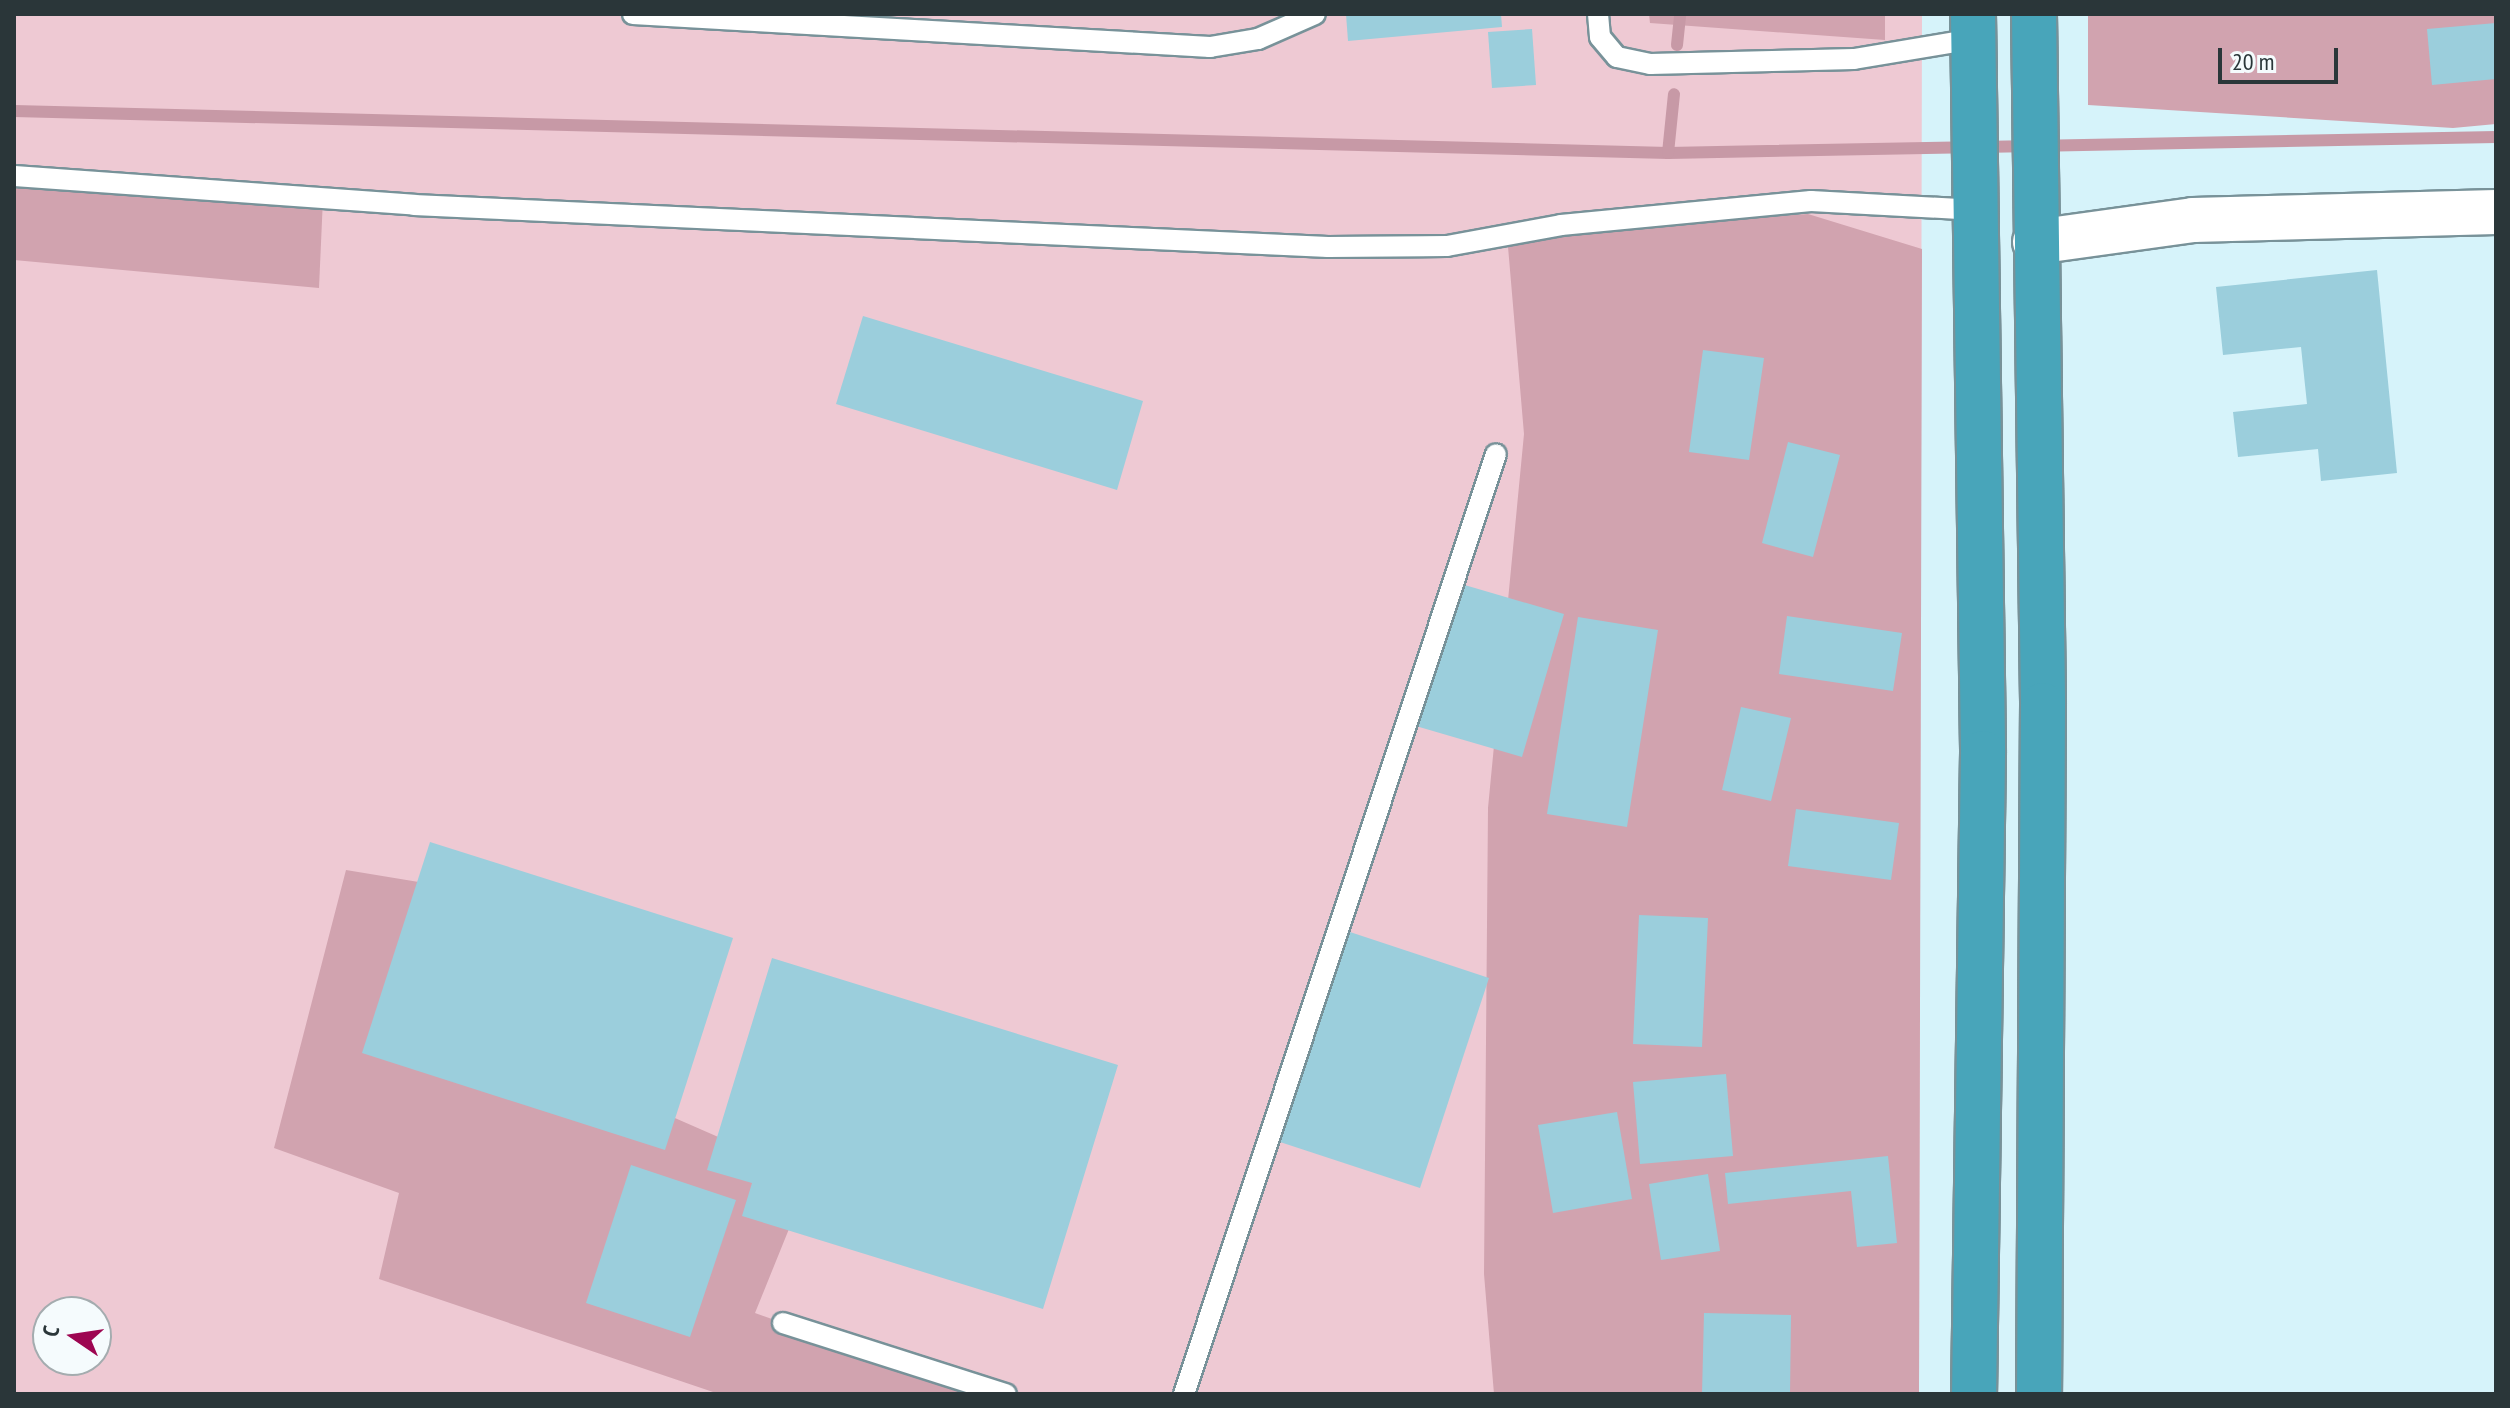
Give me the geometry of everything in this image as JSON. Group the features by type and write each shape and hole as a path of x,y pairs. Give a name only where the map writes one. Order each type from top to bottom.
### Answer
{"highway":[{"path":"2034,14 2043,705 2039,1394"},
{"path":"1974,27 1983,753 1974,1394"}],"street":[{"path":"2035,222 2496,212"}],"lane":[{"path":"633,14 1210,47 1258,39 1315,14"},
{"path":"1598,14 1600,37 1617,57 1650,64 1854,59 1974,27"},
{"path":"14,176 414,205 1328,247 1447,246 1561,225 1811,201 1977,202"},
{"path":"1184,1394 1496,454"},
{"path":"783,1323 1006,1394"}],"shaded area":[{"path":"14,14 1922,14 1919,1394 14,1394"},
{"path":"1649,14 1885,14 1885,40 1650,23"},
{"path":"2088,14 2496,14 2496,124 2453,128 2088,105"},
{"path":"14,183 323,198 319,288 14,260"},
{"path":"1808,214 1922,249 1919,1394 1494,1394 1484,1274 1488,808 1524,434 1507,235"},
{"path":"346,870 461,889 437,1014 810,1177 755,1313 985,1394 719,1394 379,1279 399,1193 274,1148"}],"building":[{"path":"1346,14 1501,14 1502,27 1348,41"},
{"path":"2496,23 2496,79 2432,85 2427,29"},
{"path":"1532,29 1536,85 1492,88 1488,32"},
{"path":"2377,270 2397,473 2321,481 2318,449 2238,457 2233,412 2307,404 2301,347 2223,355 2216,287"},
{"path":"863,316 1143,401 1117,490 836,404"},
{"path":"1703,350 1764,358 1749,460 1689,452"},
{"path":"1788,442 1840,455 1813,557 1762,543"},
{"path":"1451,581 1564,614 1522,757 1409,724"},
{"path":"1787,616 1902,633 1893,691 1779,674"},
{"path":"1578,617 1658,630 1627,827 1547,814"},
{"path":"1741,707 1791,718 1771,801 1722,790"},
{"path":"1796,809 1899,823 1891,880 1788,866"},
{"path":"430,842 733,938 665,1150 362,1053"},
{"path":"1639,915 1708,918 1702,1047 1633,1044"},
{"path":"1350,932 1489,978 1420,1188 1280,1142"},
{"path":"772,958 1118,1065 1043,1309 742,1216 752,1183 707,1170"},
{"path":"1726,1074 1733,1156 1640,1164 1633,1082"},
{"path":"1617,1112 1632,1199 1553,1213 1538,1125"},
{"path":"1888,1156 1897,1243 1857,1247 1851,1191 1728,1204 1725,1173"},
{"path":"631,1165 736,1200 690,1337 586,1303"},
{"path":"1708,1174 1720,1251 1661,1260 1649,1184"},
{"path":"1704,1313 1791,1315 1790,1394 1702,1394"}],"waterway":[{"path":"1677,45 1680,14"},
{"path":"1668,153 1674,94"},
{"path":"14,111 1668,153 2496,137"}]}
